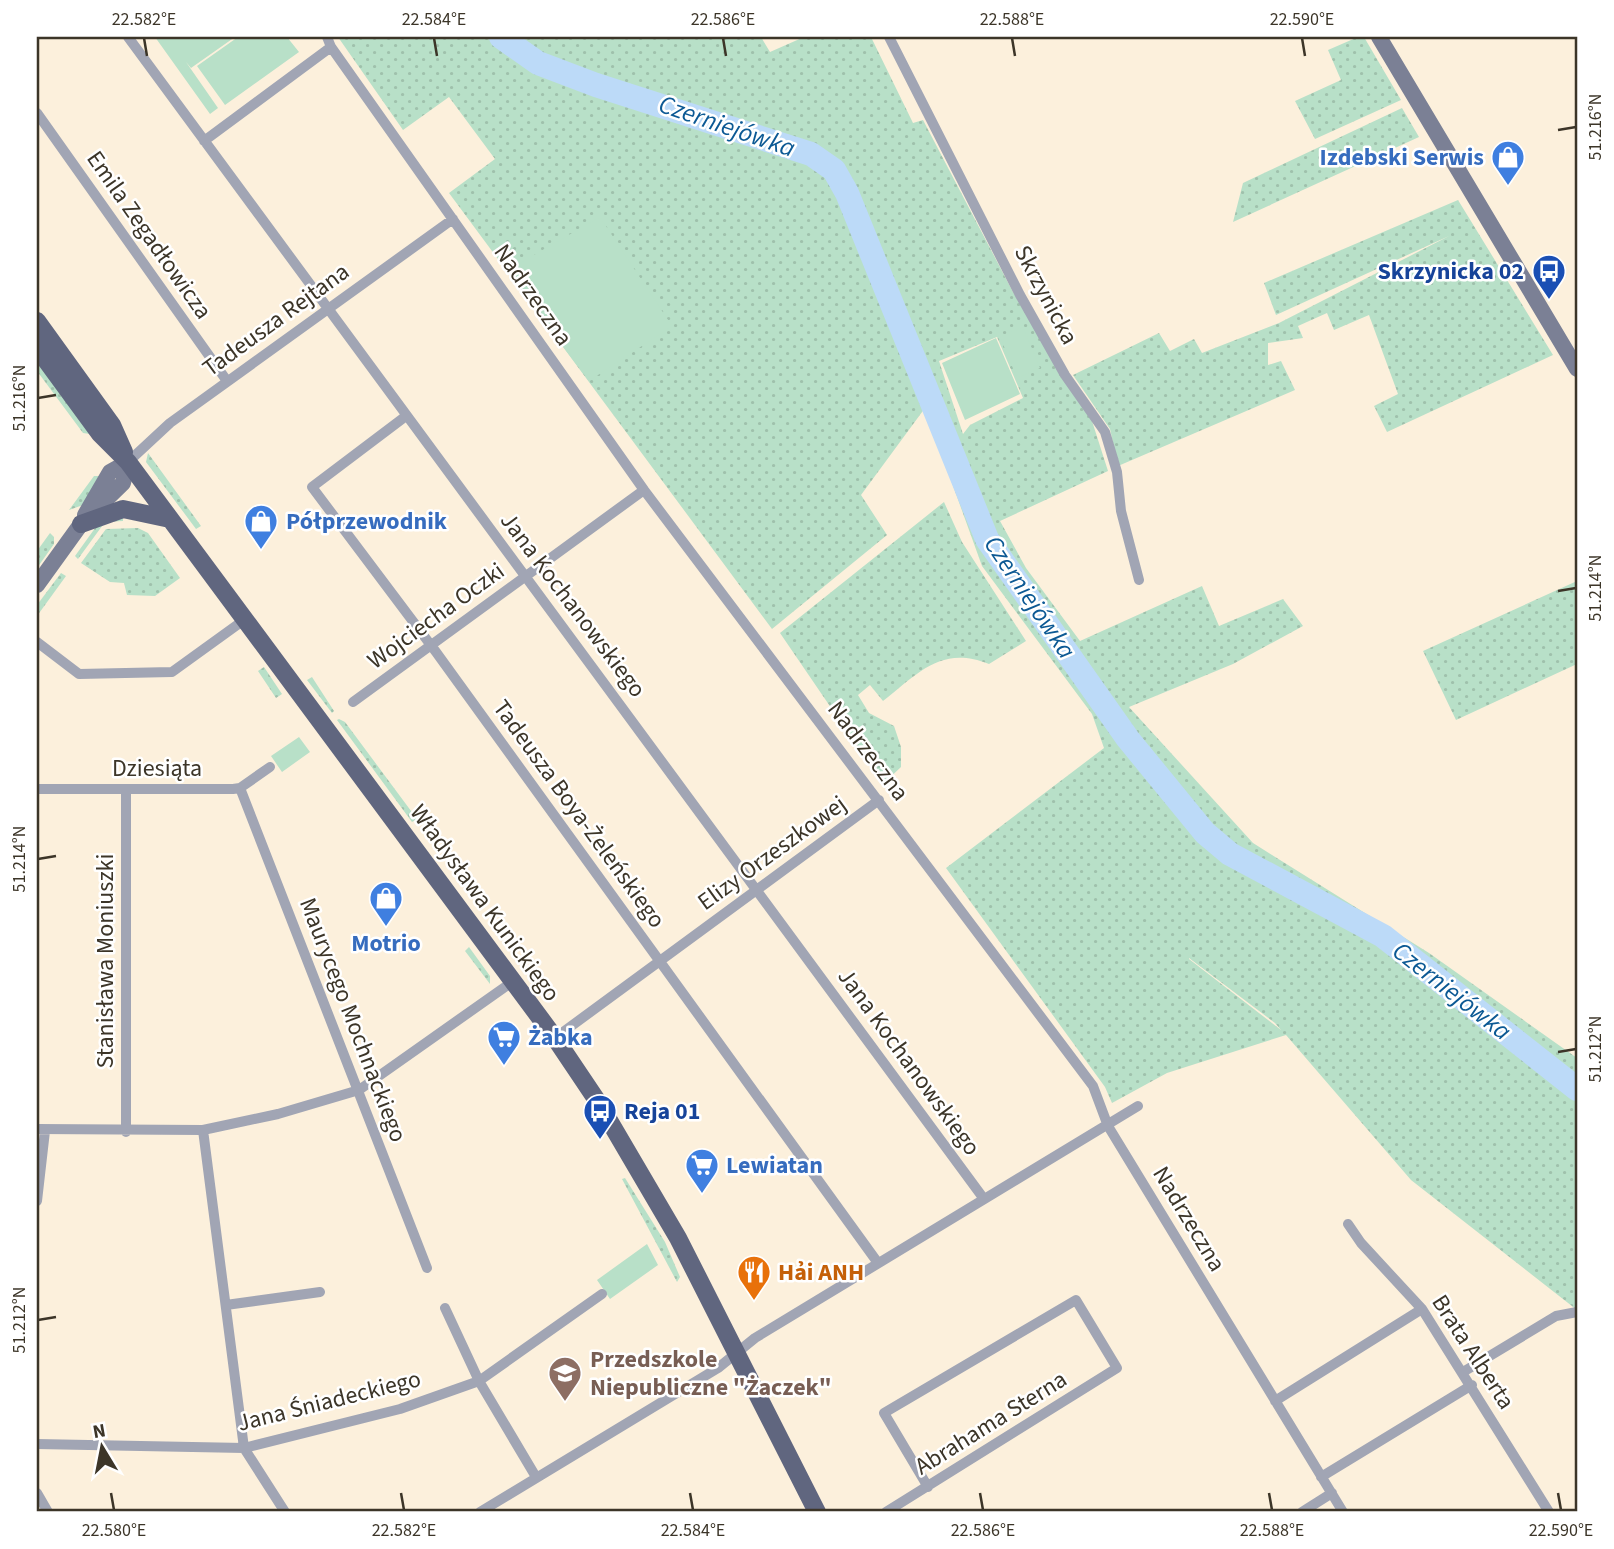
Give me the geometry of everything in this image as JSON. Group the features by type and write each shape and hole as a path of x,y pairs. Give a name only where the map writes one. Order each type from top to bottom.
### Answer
{"main road":[{"name":"Władysława Kunickiego","path":"37,321 112,425 128,462"},
{"name":"Władysława Kunickiego","path":"37,348 100,434 128,462 555,1038 646,1181 817,1512"},
{"path":"81,524 123,509 170,519"}],"street":[{"name":"Jana Kochanowskiego","path":"128,37 984,1199"},
{"name":"Skrzynicka","path":"889,37 1020,295 1065,375 1104,432 1117,472 1121,511 1139,580"},
{"path":"1379,37 1577,369"},
{"path":"204,141 329,42"},
{"name":"Nadrzeczna","path":"329,42 644,490 1093,1086 1108,1126 1343,1512"},
{"name":"Emila Zegadłowicza","path":"37,113 227,380"},
{"name":"Tadeusza Rejtana","path":"128,462 144,444 227,380 453,219"},
{"name":"Tadeusza Boya-Żeleńskiego","path":"407,416 312,487 431,646 878,1263"},
{"path":"37,585 81,524 123,483 128,462"},
{"name":"Wojciecha Oczki","path":"354,702 644,490"},
{"path":"37,642 79,674 173,672 244,620"},
{"path":"240,788 270,767"},
{"name":"Dziesiąta","path":"37,789 240,788"},
{"name":"Maurycego Mochnackiego","path":"240,788 427,1268"},
{"name":"Stanisława Moniuszki","path":"125,790 126,1132"},
{"name":"Elizy Orzeszkowej","path":"555,1038 879,800"},
{"path":"37,1201 41,1130 204,1130 278,1114 359,1090 512,982"},
{"path":"480,1512 737,1356 755,1338 1138,1106"},
{"path":"204,1130 244,1448 285,1512"},
{"name":"Brata Alberta","path":"1348,1224 1361,1243 1422,1309 1549,1512"},
{"path":"226,1305 320,1292"},
{"name":"Jana Śniadeckiego","path":"37,1444 244,1448 400,1409 479,1381 602,1294"},
{"name":"Abrahama Sterna","path":"886,1512 928,1487 1117,1368 1076,1300 884,1413 928,1487"},
{"path":"445,1308 479,1381 536,1477"},
{"path":"1275,1401 1422,1309"},
{"path":"1463,1372 1556,1316 1577,1312"},
{"path":"1321,1477 1472,1385"},
{"path":"37,1493 48,1512"},
{"path":"1302,1512 1332,1493"}],"green space":[{"path":"155,37 235,37 191,68 186,62 218,108 210,114"},
{"path":"238,37 287,37 299,52 225,105 197,66"},
{"path":"338,37 761,37 770,52 804,37 871,37 913,123 923,120 1013,292 1092,421 1108,471 1000,521 1026,568 1080,641 1202,586 1219,626 1283,599 1303,626 1233,664 1129,707 1253,843 1429,953 1577,1058 1577,1310 1411,1180 1286,1035 1167,1073 1112,1103 1105,1087 946,868 1104,748 1092,714 982,566 925,408 861,495 887,535 772,629 449,193 495,159 449,97 403,130","holes":["997,337 1023,398 970,425 963,434 939,361","1189,959 1275,1023 1281,1030"]},
{"path":"1364,37 1401,100 1315,139 1295,101 1341,80 1328,50"},
{"path":"1402,108 1419,137 1233,222 1243,183"},
{"path":"1458,200 1553,355 1387,432 1374,406 1398,394 1369,315 1334,330 1327,313 1298,326 1303,338 1268,343 1268,365 1281,361 1295,390 1118,466 1110,429 1073,375 1159,333 1170,351 1194,339 1202,353 1279,323 1449,236 1276,315 1264,283"},
{"path":"600,217 672,326 589,381 506,271"},
{"path":"1023,327 1040,368 1017,378 1000,337"},
{"path":"996,338 1020,394 965,420 942,363"},
{"path":"37,361 90,434 83,433 37,371"},
{"path":"148,453 201,526 196,529 146,462"},
{"path":"94,476 99,476 83,505 69,510"},
{"path":"944,502 962,542 1026,641 989,664 957,658 931,665 883,701 870,685 858,695 869,713 894,726 901,747 901,767 883,784 780,633"},
{"path":"123,515 123,521 105,522 78,559 75,556 98,524"},
{"path":"138,528 148,533 180,578 155,596 127,595 124,583 110,582 81,563 106,529"},
{"path":"50,533 54,537 54,544 37,568 37,551"},
{"path":"61,573 66,576 37,616 37,605"},
{"path":"1577,581 1577,664 1456,720 1423,651"},
{"path":"264,667 282,694 276,698 258,671"},
{"path":"312,677 334,711 332,713 307,680"},
{"path":"337,720 345,722 417,819 412,822"},
{"path":"299,737 310,752 282,772 271,756"},
{"path":"469,947 490,976 490,984 465,951"},
{"path":"625,1178 665,1242 680,1277 677,1282 622,1179"},
{"path":"647,1244 658,1265 610,1299 597,1280"}],"waterway":[{"name":"Czerniejówka","path":"501,37 538,63 596,85 811,154 834,170 847,193 987,539 1128,739 1205,833 1230,854 1383,936 1577,1089"}],"place":[{"name":"Izdebski Serwis","path":"1508,187"},
{"name":"Skrzynicka 02","path":"1549,301"},
{"name":"Półprzewodnik","path":"261,551"},
{"name":"Motrio","path":"386,928"},
{"name":"Żabka","path":"504,1067"},
{"name":"Reja 01","path":"600,1141"},
{"name":"Lewiatan","path":"702,1195"},
{"name":"Hải ANH","path":"754,1302"},
{"name":"Przedszkole Niepubliczne \"Żaczek\"","path":"565,1403"}]}
